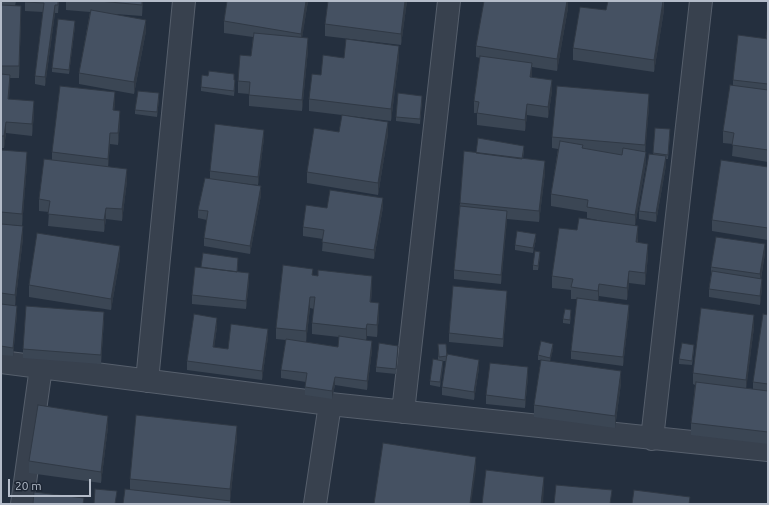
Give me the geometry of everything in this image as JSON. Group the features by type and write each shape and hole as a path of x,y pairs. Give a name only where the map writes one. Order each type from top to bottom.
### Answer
{"street":[{"path":"147,380 184,1"},
{"path":"403,412 449,1"},
{"path":"652,439 701,1"},
{"path":"1,362 330,404 768,450"},
{"path":"22,504 41,368"},
{"path":"315,504 330,404"}],"building":[{"path":"25,1 58,1 58,5 55,5 45,77 35,76 44,3"},
{"path":"99,1 142,1 142,5"},
{"path":"227,1 306,1 301,34 224,21"},
{"path":"328,1 405,1 401,34 325,24"},
{"path":"484,1 567,1 557,59 476,46"},
{"path":"608,1 663,1 654,60 573,48 580,7 606,10"},
{"path":"1,5 21,6 19,66 1,66"},
{"path":"91,10 146,20 134,82 79,73"},
{"path":"58,19 75,21 69,70 52,68"},
{"path":"768,25 768,37 766,37"},
{"path":"254,33 308,38 302,100 249,95 250,82 238,81 240,55 251,56"},
{"path":"738,35 768,39 768,84 733,80"},
{"path":"346,39 399,46 391,109 309,99 312,74 321,75 323,55 344,58"},
{"path":"480,56 532,63 530,77 552,80 548,107 527,104 525,120 477,113 479,102 474,101"},
{"path":"209,71 234,74 234,91 201,87 202,75 208,76"},
{"path":"1,74 10,75 8,99 34,101 32,124 6,122 4,136 1,136"},
{"path":"730,85 768,90 768,150 732,145 734,133 723,131"},
{"path":"60,86 115,92 113,110 120,111 118,133 110,133 108,159 52,152"},
{"path":"557,86 649,94 645,145 552,137"},
{"path":"138,91 159,93 157,112 135,110"},
{"path":"398,93 422,96 420,119 396,117"},
{"path":"342,115 388,122 378,183 307,172 314,128 339,132"},
{"path":"215,124 264,130 258,177 210,171"},
{"path":"655,128 670,129 668,155 653,153"},
{"path":"478,138 524,146 522,159 476,153"},
{"path":"560,141 583,145 582,148 622,155 623,148 646,152 635,215 587,207 588,200 551,194"},
{"path":"1,150 27,152 22,214 1,212"},
{"path":"464,151 545,161 539,211 460,203"},
{"path":"649,154 666,156 656,213 639,211"},
{"path":"44,159 127,169 122,209 106,208 104,220 48,214 50,201 39,199"},
{"path":"721,160 768,167 768,228 712,220"},
{"path":"205,178 261,186 250,246 204,238 208,211 198,210"},
{"path":"330,190 383,198 374,250 322,242 324,230 303,227 306,205 327,208"},
{"path":"460,206 507,211 501,275 454,270"},
{"path":"579,218 638,226 636,242 648,244 645,273 629,271 627,288 599,284 598,291 571,287 573,279 552,276 559,228 577,230"},
{"path":"1,224 23,226 15,295 1,293"},
{"path":"517,231 536,234 533,248 515,245"},
{"path":"37,233 120,246 111,299 29,285"},
{"path":"716,237 765,244 760,274 711,267"},
{"path":"535,251 540,252 538,266 533,265"},
{"path":"203,253 238,258 237,272 201,267"},
{"path":"283,265 313,269 312,275 318,276 318,270 372,276 370,302 379,303 377,325 367,324 366,329 312,323 315,297 310,297 306,331 276,328"},
{"path":"195,267 249,273 246,301 192,295"},
{"path":"712,271 762,279 760,296 709,289"},
{"path":"453,286 507,291 503,339 449,333"},
{"path":"577,298 629,305 623,357 571,351"},
{"path":"1,304 17,306 13,348 1,346"},
{"path":"26,306 104,312 101,355 23,349"},
{"path":"701,308 754,315 746,380 693,373"},
{"path":"565,309 571,310 570,320 563,319"},
{"path":"194,314 217,318 213,347 228,349 231,324 268,329 262,371 187,361"},
{"path":"763,314 768,315 768,384 753,382"},
{"path":"339,336 372,341 367,381 335,377 332,391 305,387 307,373 281,370 286,339 338,347"},
{"path":"541,341 553,344 550,358 538,355"},
{"path":"379,343 398,346 396,369 376,367"},
{"path":"682,343 694,345 692,361 679,359"},
{"path":"438,344 446,344 447,356 439,357"},
{"path":"447,354 479,360 474,392 442,387"},
{"path":"433,359 443,361 440,382 430,381"},
{"path":"541,360 621,371 615,416 534,405"},
{"path":"490,363 528,367 525,400 486,395"},
{"path":"696,382 768,391 768,432 691,423"},
{"path":"38,405 108,416 101,472 29,461"},
{"path":"136,415 237,426 230,489 130,479"},
{"path":"383,443 476,457 470,504 374,504"},
{"path":"486,470 544,477 541,504 482,504"},
{"path":"556,485 612,490 610,504 554,504"},
{"path":"95,489 117,491 115,504 94,504"},
{"path":"125,489 231,501 230,504 123,504"},
{"path":"634,490 690,497 689,504 632,504"},
{"path":"34,492 84,498 83,504 33,504"}]}
